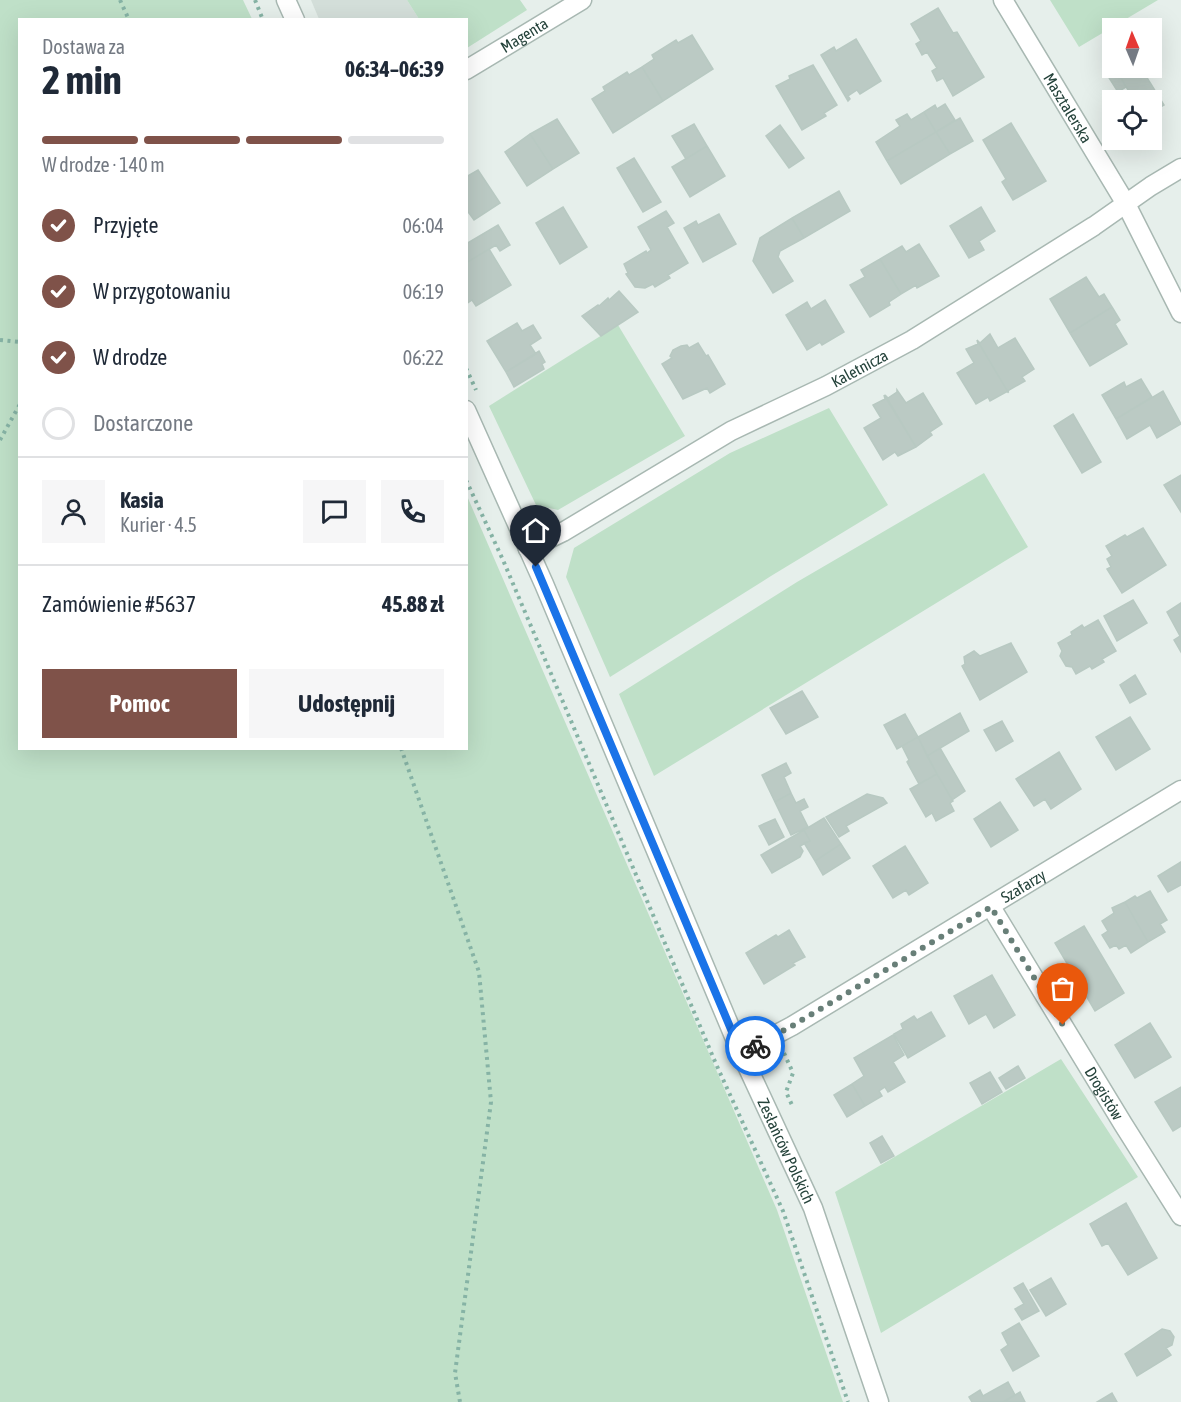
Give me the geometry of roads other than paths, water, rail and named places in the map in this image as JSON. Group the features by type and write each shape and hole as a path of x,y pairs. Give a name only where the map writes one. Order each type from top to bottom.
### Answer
{"street":[{"path":"286,0 293,18"},
{"name":"Magenta","path":"468,69 582,0"},
{"name":"Masztalerska","path":"1003,0 1126,204 1181,313"},
{"name":"Kaletnicza","path":"528,549 563,532 731,431 826,386 912,340 1181,168"},
{"name":"Zesłańców Polskich","path":"468,414 528,549 741,1053 813,1208 879,1402"},
{"name":"Szafarzy","path":"741,1053 792,1026 1181,790"},
{"name":"Drogistów","path":"991,907 1181,1216"}]}
